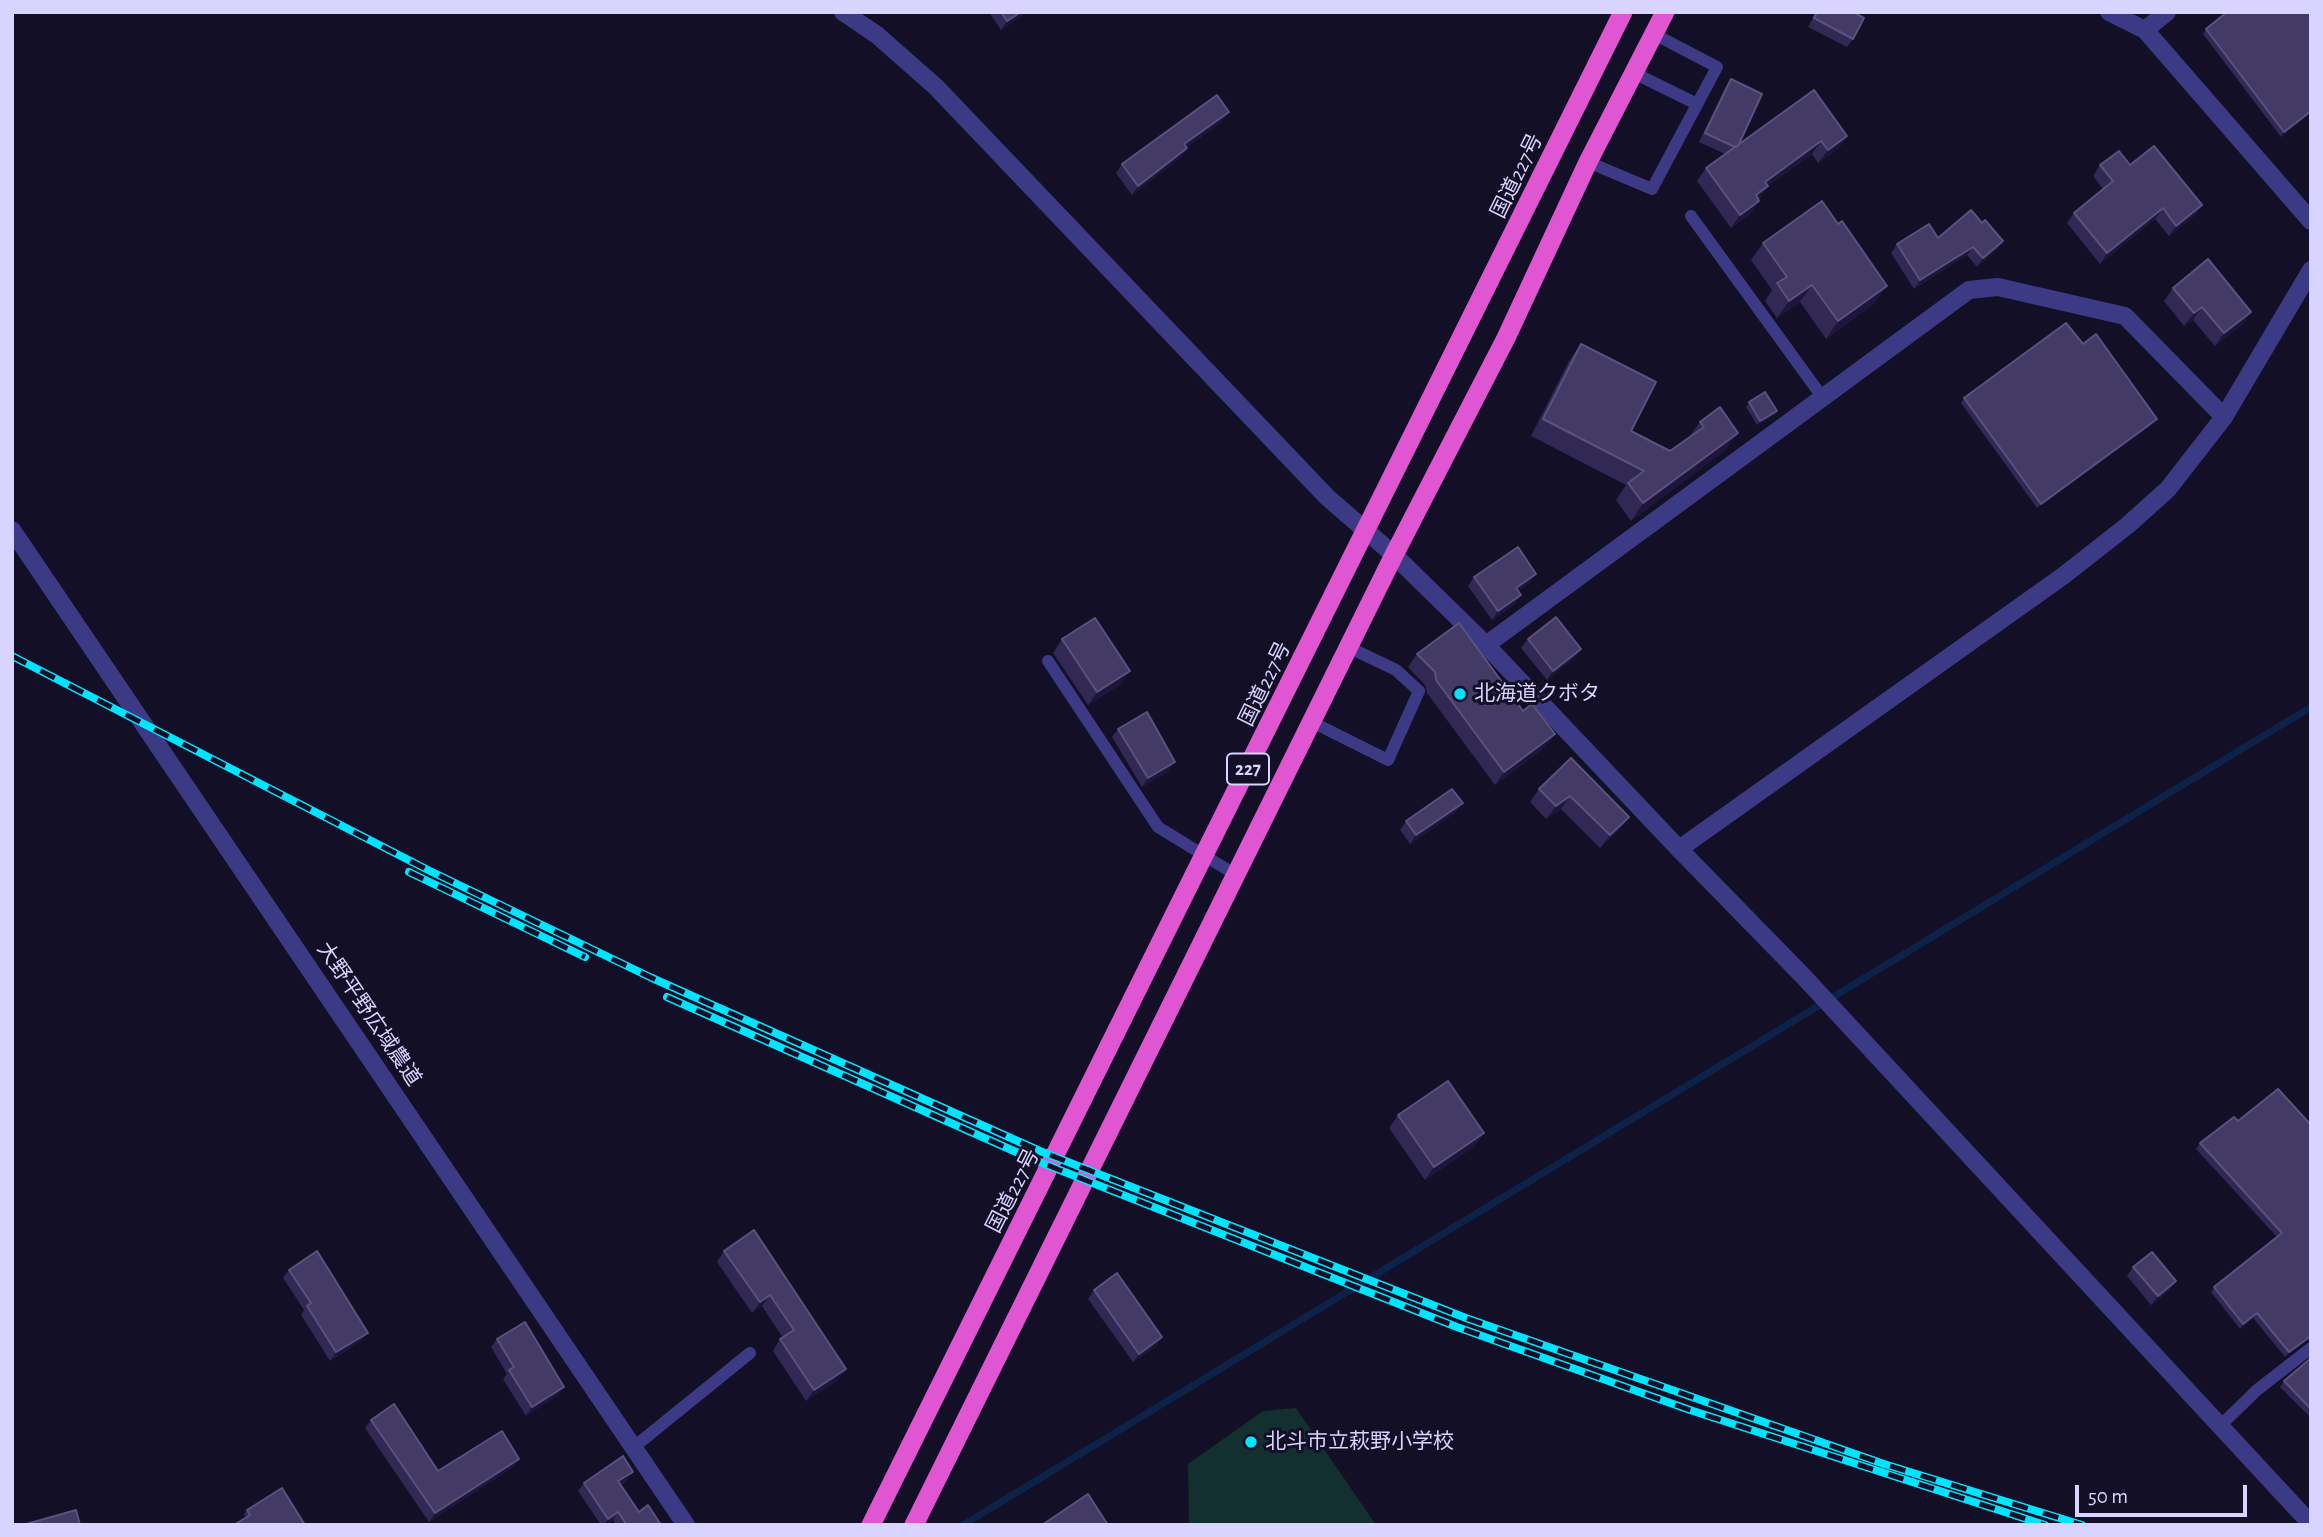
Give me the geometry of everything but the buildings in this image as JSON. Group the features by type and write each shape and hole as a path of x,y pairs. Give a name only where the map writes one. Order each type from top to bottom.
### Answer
{"highway":[{"name":"国道227号","path":"871,1525 1623,12"},
{"name":"227","path":"914,1525 1348,647 1506,338 1588,162 1665,12"}],"street":[{"path":"843,12 877,35 936,87 1326,497 1394,555 1486,645 1808,982 2311,1524"},
{"path":"2109,12 2144,30 2311,221"},
{"path":"2144,30 2167,12"},
{"path":"1679,849 2063,576 2128,526 2168,489 2224,417 2311,270"},
{"path":"1486,645 1969,290 1998,287 2125,316 2224,417"},
{"name":"大野平野広域農道","path":"12,530 686,1525"}],"lane":[{"path":"1588,162 1652,189 1717,67 1654,34"},
{"path":"1634,73 1697,104"},
{"path":"1691,216 1823,398"},
{"path":"1312,722 1388,760 1419,691 1396,670 1348,647"},
{"path":"1048,661 1158,827 1236,875"},
{"path":"2220,1426 2257,1390 2311,1348"},
{"path":"634,1447 750,1353"}],"green space":[{"path":"1296,1408 1376,1525 1189,1525 1188,1464 1263,1411"}],"waterway":[{"path":"963,1525 2311,707"}],"railway":[{"path":"12,656 428,870 652,978 1040,1151 1466,1318 1884,1464 2082,1525"},
{"path":"409,872 585,957"},
{"path":"667,997 1032,1159 1457,1327 1690,1410 2045,1525"}],"place":[{"name":"北海道クボタ","path":"1460,694"},
{"name":"北斗市立萩野小学校","path":"1251,1442"}]}
